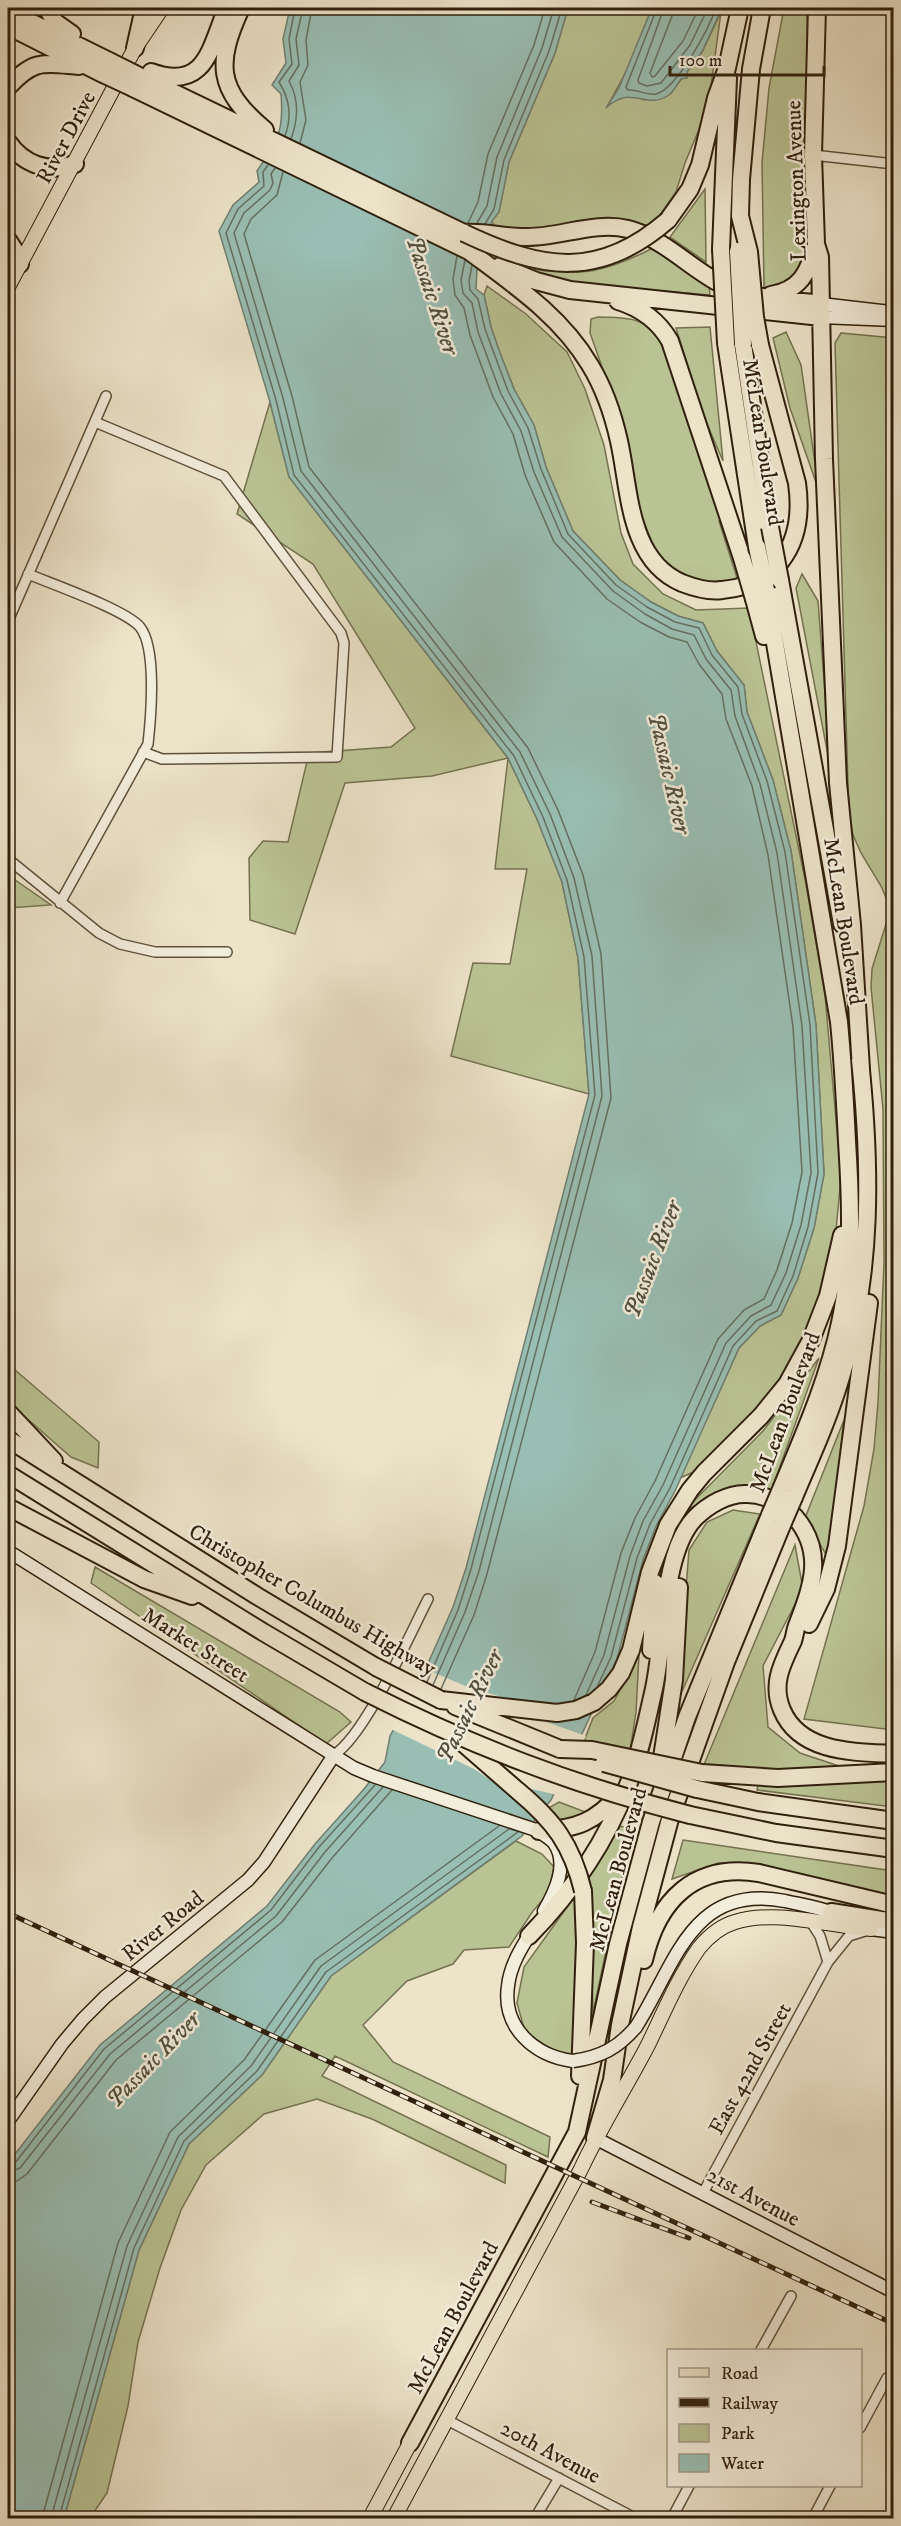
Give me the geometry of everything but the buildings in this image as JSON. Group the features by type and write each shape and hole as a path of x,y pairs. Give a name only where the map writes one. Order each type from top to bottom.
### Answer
{"highway":[{"path":"47,8 55,22 74,35 101,67"},
{"path":"135,48 144,8"},
{"path":"134,81 149,71 176,78 185,78 195,72 206,57 227,8"},
{"path":"241,8 227,38 224,71 248,130 518,281 577,344 603,388 619,443 634,521 649,556 670,577 697,588 717,591 736,589 763,578 784,557 796,530 799,502 797,483 760,345 743,251"},
{"path":"8,26 248,130 464,233 524,257 555,263 574,263 596,260 631,248 668,220 680,204 695,179 716,98 727,68 740,8"},
{"name":"McLean Boulevard","path":"410,2443 577,2132 618,1944 651,1822 687,1717 788,1492 832,1405 852,1339 865,1261 868,1186 855,1013 838,904 780,580 735,344 743,251 740,216 744,142 751,69 762,8"},
{"name":"Lexington Avenue","path":"817,8 813,155 816,244 820,257 838,783 852,925 861,1069"},
{"path":"8,11 86,51"},
{"path":"8,87 25,69 36,64 101,67"},
{"name":"McLean Boulevard","path":"727,68 728,101 721,249 735,344 760,595 802,798 838,1012 845,1082 851,1228 840,1323 788,1492"},
{"path":"8,142 20,156 34,164 57,168 75,164"},
{"path":"464,233 481,232 514,237 540,237 605,228 628,229 657,243 720,284 821,310"},
{"path":"8,240 20,264"},
{"path":"764,297 789,290 802,281 816,244"},
{"path":"518,281 594,293 821,310"},
{"path":"594,293 642,311 658,323 667,335 678,362 742,558 760,595"},
{"path":"441,1700 548,1713 576,1710 594,1702 621,1674 631,1650 650,1572 668,1525 690,1490 787,1384 811,1340 828,1296 842,1234 847,1138"},
{"path":"794,1639 806,1629 820,1602 837,1546 871,1281 872,1221 868,1186"},
{"path":"8,1412 71,1480"},
{"name":"Christopher Columbus Highway","path":"8,1439 294,1619 376,1667 441,1700 560,1749 592,1750 699,1781"},
{"path":"8,1474 365,1692 456,1736 570,1781 690,1815 742,1827 894,1849"},
{"path":"529,1936 556,1908 586,1866 608,1829 629,1783 641,1746 656,1680 673,1561 692,1521 715,1502 731,1496 747,1494 765,1498 781,1505 791,1513 808,1537 813,1562 811,1590 794,1639 778,1674 779,1702 794,1728 813,1741 840,1750 894,1754"},
{"path":"8,1507 144,1579 224,1608"},
{"name":"McLean Boulevard","path":"595,2138 615,2062 620,2025 641,1927 673,1809 776,1520"},
{"path":"651,1822 675,1680 681,1542"},
{"path":"648,1712 657,1558"},
{"path":"456,1736 538,1808 555,1826 568,1845 577,1867 583,1891 585,1943 582,2053 574,2120 564,2154"},
{"path":"813,1741 894,1744"},
{"path":"699,1781 894,1772"},
{"path":"699,1781 759,1802 894,1821"},
{"path":"539,1831 568,1828 590,1821 603,1812 629,1783"},
{"path":"838,1842 894,1856"},
{"path":"615,2062 630,2017 647,1945 667,1906 688,1885 704,1876 722,1871 741,1871 894,1905"},
{"path":"831,1912 894,1922"}],"main road":[{"name":"River Drive","path":"8,286 135,48 162,8"},
{"path":"821,310 890,312 894,315"},
{"path":"821,310 894,320"},
{"name":"Market Street","path":"8,1551 363,1772 539,1831"},
{"name":"River Road","path":"8,2121 62,2044 83,2019 105,1997 248,1880 264,1862 334,1755"},
{"path":"539,1831 554,1842 559,1855 558,1883 552,1898 518,1954 508,1986 508,2005 513,2022 523,2036 536,2049 555,2059 573,2061 608,2053 622,2043 636,2027 681,1947 693,1930 715,1910 740,1900 759,1898 831,1912 871,1929"},
{"path":"595,2138 622,2093 669,2000 707,1940 733,1922 753,1918 894,1932"},
{"name":"21st Avenue","path":"595,2138 894,2292"},
{"name":"McLean Boulevard","path":"394,2518 581,2169 595,2138"},
{"name":"McLean Boulevard","path":"370,2518 410,2443"}],"street":[{"path":"884,8 894,9"},
{"path":"813,155 894,164"},
{"path":"8,621 106,396"},
{"path":"95,422 224,476 341,633 344,643 337,757 162,759 143,752"},
{"path":"28,574 134,621 144,633 150,648 151,722 148,744 60,903"},
{"path":"8,859 99,933 131,947 155,952 227,952"},
{"path":"334,1755 345,1748 362,1721 428,1599"},
{"path":"811,1922 820,1936 828,1962"},
{"name":"East 42nd Street","path":"703,2193 828,1962 849,1936 871,1929"},
{"path":"763,2349 791,2296"},
{"path":"862,2426 887,2378"},
{"name":"20th Avenue","path":"447,2420 635,2518"},
{"path":"535,2518 559,2478"},
{"path":"672,2518 688,2487"},
{"path":"813,2518 829,2487"}],"green space":[{"path":"568,8 652,8 627,70 608,105 616,99 633,95 644,100 670,94 702,52 721,12 708,108 685,163 676,192 653,225 643,229 496,229 492,221 499,212 509,162 555,53"},
{"path":"784,8 807,8 807,259 801,271 791,280 764,287 762,163 769,88"},
{"path":"705,189 706,262 670,237"},
{"path":"653,248 709,285 710,295 571,283 518,267 573,273 603,269"},
{"path":"487,286 526,314 567,352 585,389 604,445 621,533 633,564 663,594 696,610 749,608 806,884 825,995 841,1177 833,1262 815,1322 783,1382 698,1470 680,1478 739,1348 760,1326 781,1315 798,1278 814,1228 824,1174 816,1025 791,851 773,780 747,712 744,685 717,651 703,623 678,616 651,602 620,580 573,531 546,467 534,425 514,389 500,353 484,295"},
{"path":"598,317 632,319 652,329 660,336 722,519 719,521 738,581 718,584 690,583 659,560 640,512 619,415 590,333 591,319"},
{"path":"710,327 723,461 703,415 676,328"},
{"path":"786,332 801,365 819,491 790,408 773,338"},
{"path":"841,333 894,338 893,1730 804,1719 864,1506 874,1449 884,1262 883,1109 871,987 872,969 887,921 887,900 861,853 849,820 835,343"},
{"path":"270,402 289,477 508,758 432,776 345,783 295,934 250,920 249,858 263,841 288,842 309,753 391,747 415,728 313,564 237,514"},
{"path":"802,574 818,601 831,771 796,588"},
{"path":"508,758 537,819 562,882 578,958 589,1094 451,1056 473,963 510,964 527,869 495,869"},
{"path":"8,875 51,905 8,908"},
{"path":"819,1358 770,1494 731,1488 683,1512 763,1431"},
{"path":"8,1364 99,1442 98,1468 71,1457 8,1402"},
{"path":"844,1420 828,1558 805,1518"},
{"path":"733,1510 760,1514 677,1703 689,1550 707,1522"},
{"path":"795,1545 803,1589 763,1666 768,1727 800,1753 842,1767 763,1773 703,1767"},
{"path":"95,1567 340,1712 351,1722 326,1744 91,1583"},
{"path":"639,1655 636,1712 630,1751 584,1741 593,1718 614,1701"},
{"path":"893,1780 893,1807 757,1790 758,1785"},
{"path":"559,1802 588,1813 592,1826 568,1836 545,1810"},
{"path":"620,1826 636,1830 619,1888 593,2013 589,1875"},
{"path":"683,1840 893,1871 893,1898 740,1863 718,1863 672,1879"},
{"path":"516,1841 542,1854 554,1867 548,1894 533,1911 509,1947 464,1950 453,1964 407,1981 363,2025 393,2062 550,2137 548,2157 335,2056 322,2076 506,2165 505,2183 372,2119 317,2099 264,2114 206,2165 181,2210 160,2268 138,2342 128,2406 107,2493 90,2518 64,2518 139,2250 189,2144 262,2075 331,1976"},
{"path":"575,1896 580,1984 578,2056 556,2052 525,2032 517,2003 524,1967"}],"water":[{"name":"Passaic River","path":"290,8 568,8 555,53 509,162 499,212 492,221 477,270 476,289 484,295 500,353 514,389 534,425 546,467 573,531 620,580 651,602 678,616 703,623 717,651 744,685 747,712 773,780 791,851 816,1025 824,1174 814,1228 798,1278 781,1315 760,1326 739,1348 675,1491 656,1526 643,1560 617,1659 551,1800 522,1836 331,1976 262,2075 189,2144 139,2250 64,2518 8,2518 8,2163 100,2045 267,1906 315,1844 385,1762 390,1736 417,1688 453,1607 466,1568 589,1094 578,958 562,882 537,819 508,758 289,477 270,402 219,231 233,205 259,182 257,171 278,135 281,94 272,85 286,63 283,39"},
{"path":"652,8 722,8 702,52 687,72 687,78 681,79 669,95 653,100 624,98 606,108 619,88"}],"pier":[{"path":"423,1668 468,1687 522,1703 599,1706 545,1719 544,1721 586,1736 557,1795 532,1789 549,1808 540,1818 514,1796 474,1769 391,1729"}],"railway":[{"path":"8,1913 894,2324"},
{"path":"592,2202 689,2238"}]}
